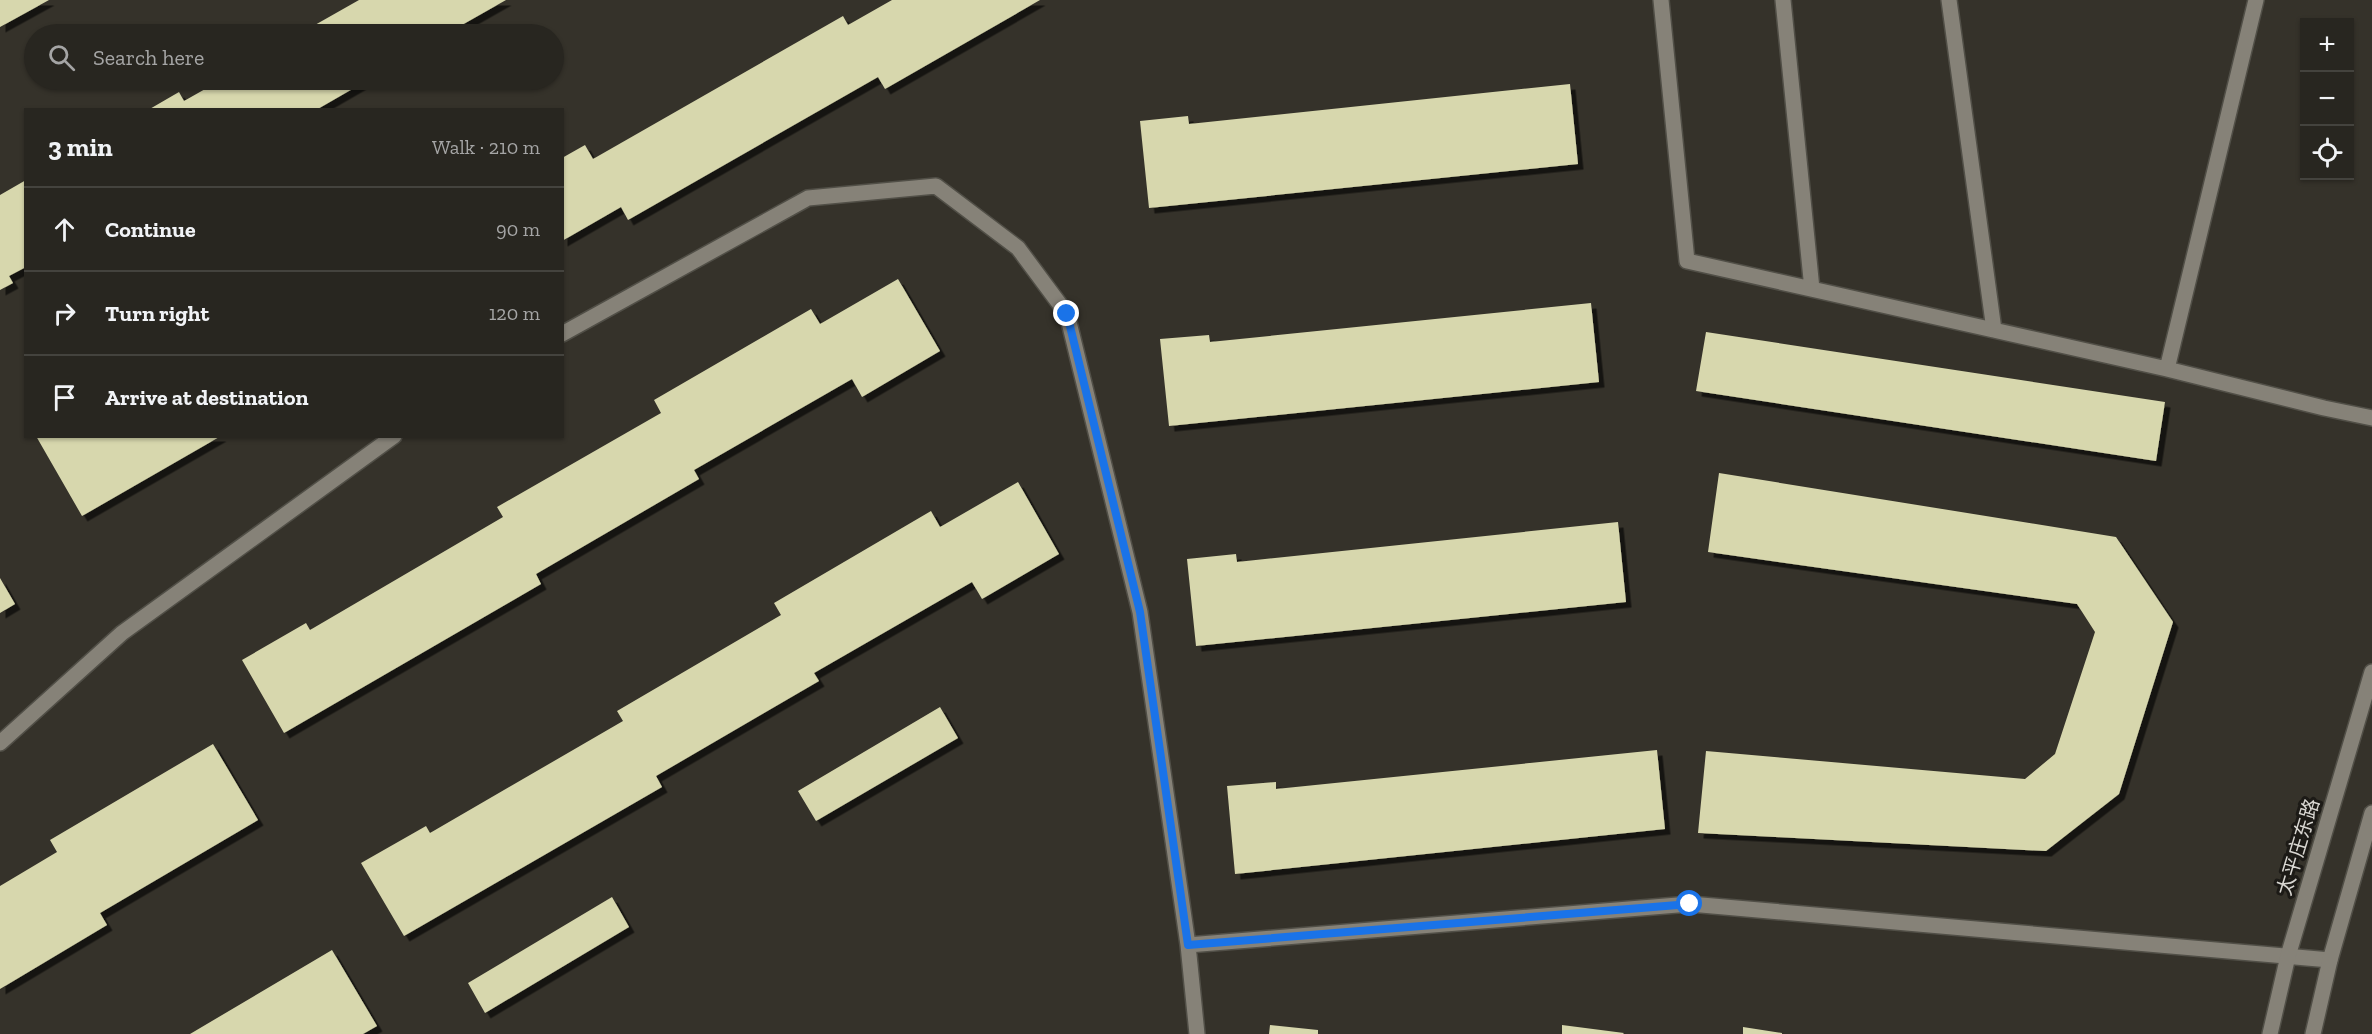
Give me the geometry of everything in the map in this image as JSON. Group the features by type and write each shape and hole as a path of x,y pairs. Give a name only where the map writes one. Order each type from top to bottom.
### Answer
{"street":[{"path":"1661,0 1687,261 2167,369 2372,418"},
{"path":"1783,0 1812,289"},
{"path":"1949,0 1994,330"},
{"path":"2167,369 2256,0"},
{"path":"564,333 808,198 936,186 1018,248 1067,314 1140,612 1188,945 1197,1034"},
{"path":"0,743 122,633 391,438"},
{"name":"太平庄东路","path":"2270,1034 2288,956 2372,672"},
{"path":"2313,1034 2330,960 2372,813"},
{"path":"1188,945 1690,904 2330,960"}],"building":[{"path":"0,0 49,0 0,27"},
{"path":"359,0 506,0 464,24 317,24"},
{"path":"892,0 1040,0 885,89 878,77 628,220 621,207 564,240 564,157 585,145 593,159 843,16 848,25"},
{"path":"1570,84 1578,164 1149,208 1140,121 1188,116 1189,124"},
{"path":"203,90 351,90 319,108 151,108 179,92 184,101"},
{"path":"24,181 24,268 9,276 13,283 0,290 0,195"},
{"path":"898,279 940,351 862,397 852,379 694,470 699,479 536,574 541,584 284,733 242,660 306,623 310,630 503,517 497,507 661,413 654,400 811,309 820,324"},
{"path":"1591,303 1599,382 1169,426 1160,339 1209,335 1210,342"},
{"path":"1706,332 2165,402 2156,461 1696,391"},
{"path":"37,438 218,438 82,516"},
{"path":"1719,473 2116,537 2173,622 2119,794 2046,851 1698,833 1706,751 2025,779 2055,754 2095,632 2077,604 1708,552"},
{"path":"1018,482 1059,554 982,599 972,582 814,673 819,681 656,776 662,787 404,936 361,863 426,826 430,833 623,721 617,711 781,615 774,603 931,511 940,527"},
{"path":"1618,522 1626,602 1196,646 1187,559 1236,554 1237,562"},
{"path":"0,578 15,604 0,613"},
{"path":"940,707 958,738 816,821 798,791"},
{"path":"213,744 258,820 100,913 107,925 0,989 0,886 57,852 50,840"},
{"path":"1657,750 1665,829 1235,874 1227,786 1276,782 1276,789"},
{"path":"612,897 629,927 485,1013 468,983"},
{"path":"332,950 377,1026 363,1034 190,1034"},
{"path":"1270,1025 1318,1030 1318,1034 1269,1034"},
{"path":"1562,1025 1624,1033 1562,1034"},
{"path":"1743,1027 1782,1033 1782,1034 1743,1034"}],"route":[{"path":"1067,314 1140,612 1188,945 1690,904"}]}
